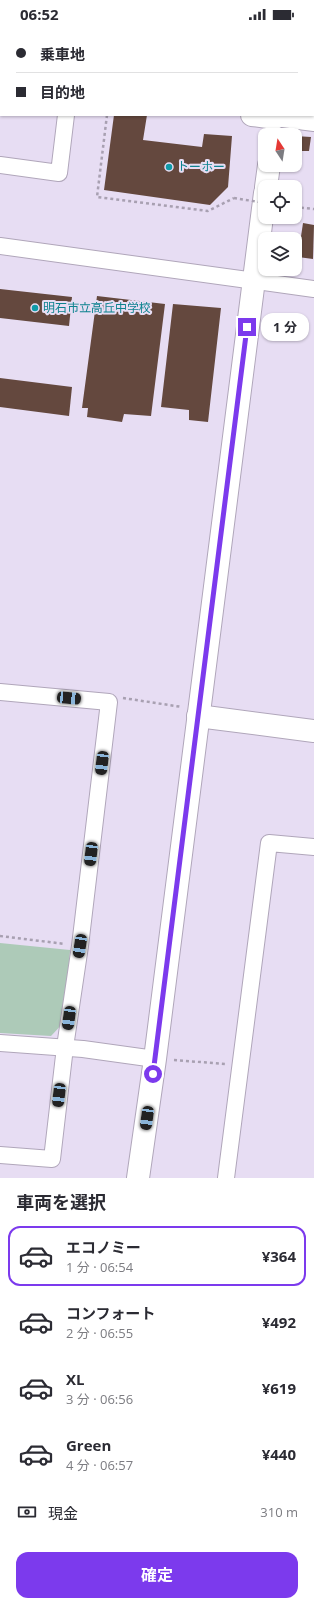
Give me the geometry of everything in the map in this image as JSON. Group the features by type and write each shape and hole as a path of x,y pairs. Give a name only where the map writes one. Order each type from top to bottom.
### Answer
{"street":[{"path":"0,165 59,173 66,116"},
{"path":"255,116 274,123 314,123"},
{"path":"138,1178 155,1059 261,224"},
{"path":"0,246 314,289"},
{"path":"0,692 109,702 80,946 65,1048 52,1159 0,1155"},
{"path":"198,716 314,731"},
{"path":"226,1178 269,843 314,847"},
{"path":"0,1043 65,1048 155,1059"}],"path":[{"path":"107,116 97,197 208,211 234,198 258,202"},
{"path":"302,208 314,209"},
{"path":"109,702 120,697 180,706 198,716"},
{"path":"0,936 80,946"},
{"path":"155,1059 241,1066"}],"green space":[{"path":"0,943 70,950 65,1021 51,1036 0,1033"}],"building":[{"name":"トーホー","path":"114,116 147,116 143,140 202,147 204,134 232,136 228,187 210,205 104,190"},
{"path":"302,136 311,137 309,151 302,151"},
{"path":"303,223 314,225 313,259 302,258"},
{"name":"明石市立高丘中学校","path":"0,289 72,297 69,326 0,318"},
{"path":"97,296 165,304 151,416 124,414 122,422 87,417 88,408 82,408"},
{"path":"173,304 221,308 208,422 189,420 189,410 161,407"},
{"path":"0,378 72,387 69,416 0,407"}],"place":[{"name":"トーホー","path":"169,167"},
{"name":"明石市立高丘中学校","path":"35,308"}],"route":[{"path":"153,1074 247,327"}]}
